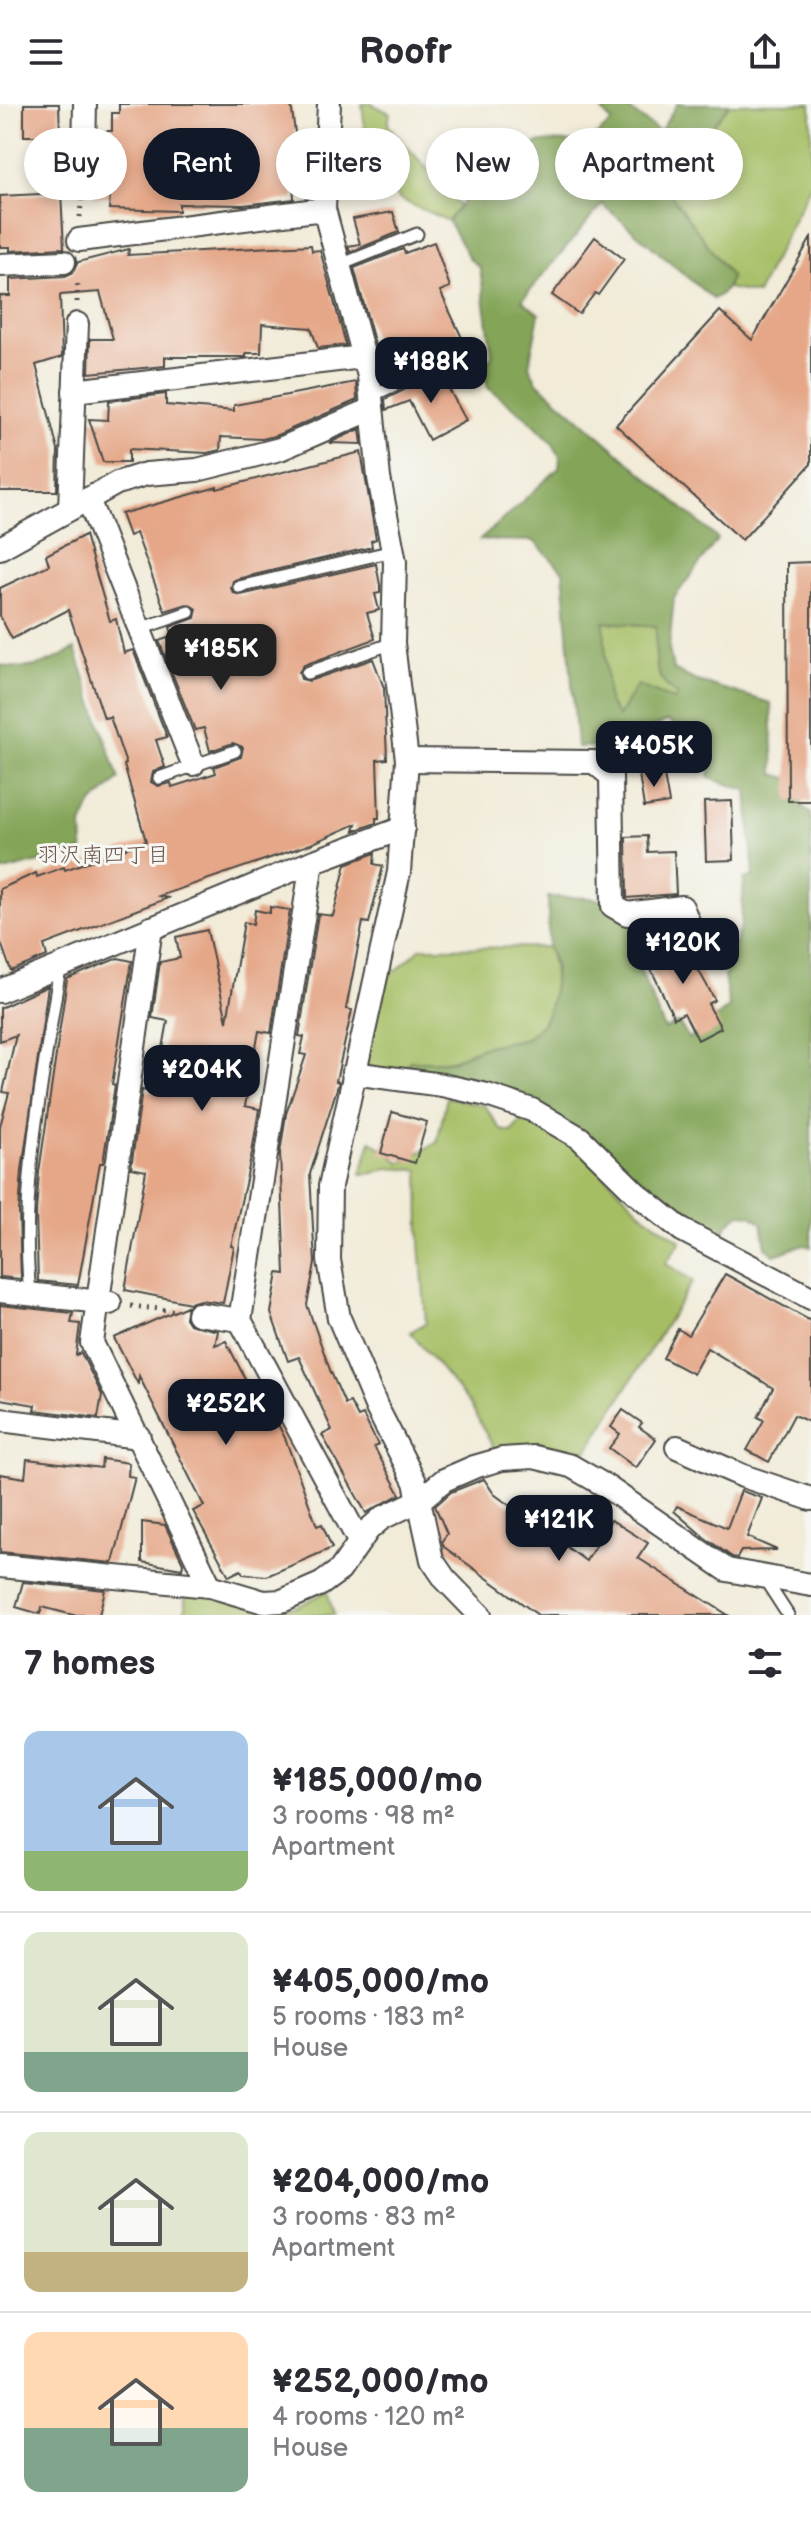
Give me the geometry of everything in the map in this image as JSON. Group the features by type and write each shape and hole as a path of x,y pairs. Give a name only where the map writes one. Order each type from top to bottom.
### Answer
{"street":[{"path":"85,104 85,128"},
{"path":"329,104 324,209 369,376 379,478 393,551 393,643 407,760 399,872 330,1186 329,1260 339,1318 415,1482 432,1560 445,1579 480,1615"},
{"path":"0,265 75,249 324,209"},
{"path":"77,324 74,391 79,504 140,629 193,764"},
{"path":"74,391 363,357"},
{"path":"0,548 117,483 146,474 197,470 280,449 372,402"},
{"path":"407,760 594,762 611,776 613,906 627,914 682,907 699,948"},
{"path":"0,991 312,862 403,828"},
{"path":"312,862 240,1320 359,1541"},
{"path":"151,928 104,1302 92,1343 210,1586"},
{"path":"353,1073 442,1085 487,1095 532,1110 580,1138 636,1193 682,1230 811,1298"},
{"path":"0,1291 104,1302"},
{"path":"198,1314 240,1320"},
{"path":"0,1420 139,1437"},
{"path":"677,1447 743,1476 811,1499"},
{"path":"0,1566 210,1586 264,1602 282,1601 331,1577 382,1518 420,1500 444,1480 502,1459 534,1457 571,1466 604,1485 727,1570 811,1585"}],"lane":[{"path":"340,265 417,234"},
{"path":"372,402 470,350"},
{"path":"239,587 393,551"},
{"path":"140,629 189,612"},
{"path":"307,673 393,643"},
{"path":"159,778 235,751"},
{"path":"30,1294 26,1249 30,1172 60,967"},
{"path":"763,1576 788,1615"}],"path":[{"path":"77,324 75,249 80,200"},
{"path":"104,1302 198,1314"}],"green space":[{"path":"362,104 372,104 390,113 388,125 391,128 365,128"},
{"path":"596,104 622,104 655,128 605,128 612,122"},
{"path":"677,104 730,104 711,128 662,128"},
{"path":"730,104 811,104 811,184 757,294 727,288 731,277 675,200 743,200 743,128 711,128"},
{"path":"555,142 555,200 675,200 731,277 722,293 713,299 602,204 522,300 539,314 529,366 537,382 718,539 674,598 669,649 673,669 694,680 771,703 774,774 798,781 802,806 811,814 811,1247 803,1245 774,1255 766,1247 762,1223 751,1215 740,1214 718,1239 650,1196 595,1140 402,1072 410,1061 451,1061 482,1047 526,1038 542,1024 549,1010 555,966 548,947 548,897 593,898 616,906 625,914 640,944 632,950 665,1030 679,1023 689,1039 729,1007 724,977 741,926 744,879 754,876 747,790 709,778 713,744 667,721 612,746 577,747 563,571 534,541 480,540 559,468 560,457 552,442 529,419 488,388 483,370 492,355 480,268 469,258 448,221 464,200 539,200 539,143","holes":["604,622 656,626 656,657 662,681 678,695 674,700 637,685 618,717 608,701"]},
{"path":"410,150 426,168 426,200 455,200 460,206 448,221 401,200 410,200"},
{"path":"603,622 656,626 657,665 663,681 679,695 674,700 618,718 608,701"},
{"path":"75,649 119,779 91,805 82,825 83,851 0,872 0,665 30,667 57,659"},
{"path":"548,947 554,984 550,1010 537,1031 526,1038 483,1047 449,1060 410,1061 402,1072 358,1066 381,965 397,970 421,948"},
{"path":"447,1097 485,1106 501,1130 511,1132 521,1121 529,1118 576,1146 645,1216 681,1241 666,1263 693,1281 587,1451 513,1448 495,1451 470,1404 410,1332 426,1323 419,1170 387,1168 361,1174 371,1141 401,1163 437,1142"},
{"path":"185,1590 277,1610 299,1606 327,1591 334,1615 185,1615"}],"building":[{"path":"24,104 59,104 60,128 24,128"},
{"path":"119,104 291,104 294,128 276,128 276,200 286,200 243,205 179,204 179,211 109,209 110,200 127,200 127,128 112,128 112,113 119,113"},
{"path":"24,195 24,200 61,200 64,248 10,251 10,247 0,247 0,196"},
{"path":"393,212 399,232 350,252 348,246 360,244 353,219"},
{"path":"595,237 624,259 598,295 595,293 579,314 552,295"},
{"path":"811,238 811,464 742,540 616,425 720,311 752,340"},
{"path":"434,242 450,287 440,291 464,342 430,358 378,356 354,268 403,249 405,253"},
{"path":"311,245 312,251 320,250 346,345 318,348 311,328 262,324 261,353 246,353 246,357 165,357 165,366 89,373 90,339 113,339 100,292 60,295 62,357 36,365 58,450 57,491 0,491 0,296 10,296 10,279 65,276 72,273 78,262 129,249 128,255"},
{"path":"440,373 466,420 429,440 409,401 386,410 385,399"},
{"path":"356,382 357,400 275,436 262,439 221,437 220,450 207,453 129,449 129,462 103,462 89,419 108,420 109,401 166,394 166,405 234,411 234,405"},
{"path":"360,429 362,444 329,443"},
{"path":"361,452 376,539 371,541 372,547 237,579 231,588 233,593 241,595 376,564 380,593 375,594 379,610 367,613 375,639 304,665 299,672 301,679 309,681 373,659 384,688 387,759 377,760 379,818 376,818 376,823 354,831 356,824 311,844 159,896 168,898 44,945 47,956 11,971 0,940 0,889 36,873 37,877 64,867 65,870 146,841 126,764 110,717 104,718 68,610 12,639 0,616 0,588 49,565 46,555 85,535 110,621 116,619 124,653 133,650 167,737 156,740 165,767 153,772 151,782 158,786 171,783 172,787 216,773 214,767 241,757 243,747 233,743 210,751 204,728 195,730 159,641 173,636 170,627 195,618 197,609 187,604 165,611 136,533 129,536 121,514"},
{"path":"811,562 811,801 788,801 787,563"},
{"path":"663,770 669,803 644,807 639,774"},
{"path":"732,801 734,860 706,861 704,802"},
{"path":"647,836 648,852 674,851 676,894 627,898 626,837"},
{"path":"375,853 374,864 383,866 369,923 363,922 346,1009 352,1010 336,1081 339,1082 310,1174 315,1263 307,1305 345,1404 350,1402 358,1417 363,1415 378,1445 374,1447 400,1494 366,1513 322,1435 332,1430 299,1357 288,1361 271,1313 278,1273 285,1274 280,1153 286,1114 306,1055 300,1054 304,1037 299,1036 318,914 333,916 346,864"},
{"path":"270,907 290,910 271,1033 259,1031 245,1106 259,1109 231,1246 234,1247 223,1303 200,1300 190,1303 125,1290 146,1171 131,1168 142,1090 155,1092 168,1021 152,1018 160,962 180,958 176,937 207,930 227,1021 244,922 253,924 255,910 270,913"},
{"path":"679,936 715,1000 708,1004 721,1028 698,1040 684,1013 674,1018 643,952"},
{"path":"118,958 132,961 103,1163 100,1163 78,1285 38,1281 36,1212 39,1172 67,979"},
{"path":"48,986 22,1170 19,1212 21,1279 0,1277 0,1126 9,1093 3,1092 16,1035 0,1041 0,1008"},
{"path":"392,1112 427,1122 415,1163 381,1153"},
{"path":"725,1274 811,1321 811,1423 794,1415 769,1462 747,1450 764,1420 758,1417 773,1388 707,1348 693,1374 663,1358 678,1329 688,1335"},
{"path":"0,1305 73,1313 71,1323 80,1324 76,1355 81,1353 102,1395 98,1418 34,1410 35,1405 0,1399"},
{"path":"187,1306 185,1318 189,1324 218,1331 215,1345 226,1341 255,1398 262,1394 285,1438 317,1526 322,1524 332,1548 267,1576 243,1574 241,1570 229,1576 193,1511 204,1506 139,1376 138,1384 114,1338"},
{"path":"623,1410 642,1423 639,1427 656,1439 636,1468 609,1448 620,1434 611,1427"},
{"path":"27,1459 101,1468 102,1459 129,1463 128,1476 135,1477 113,1563 0,1552 0,1474 25,1478"},
{"path":"484,1479 494,1494 586,1561 611,1520 648,1543 638,1558 728,1615 538,1615 444,1547 442,1541 447,1534 435,1506 451,1492"},
{"path":"741,1491 762,1498 747,1537 777,1550 741,1551 737,1558 732,1557 674,1511 677,1506 727,1528"},
{"path":"142,1522 165,1525 183,1563 182,1569 142,1562"},
{"path":"23,1582 105,1590 99,1615 73,1615 42,1607 40,1614 16,1607"}],"district":[{"name":"羽沢南四丁目","path":"103,855"}]}
